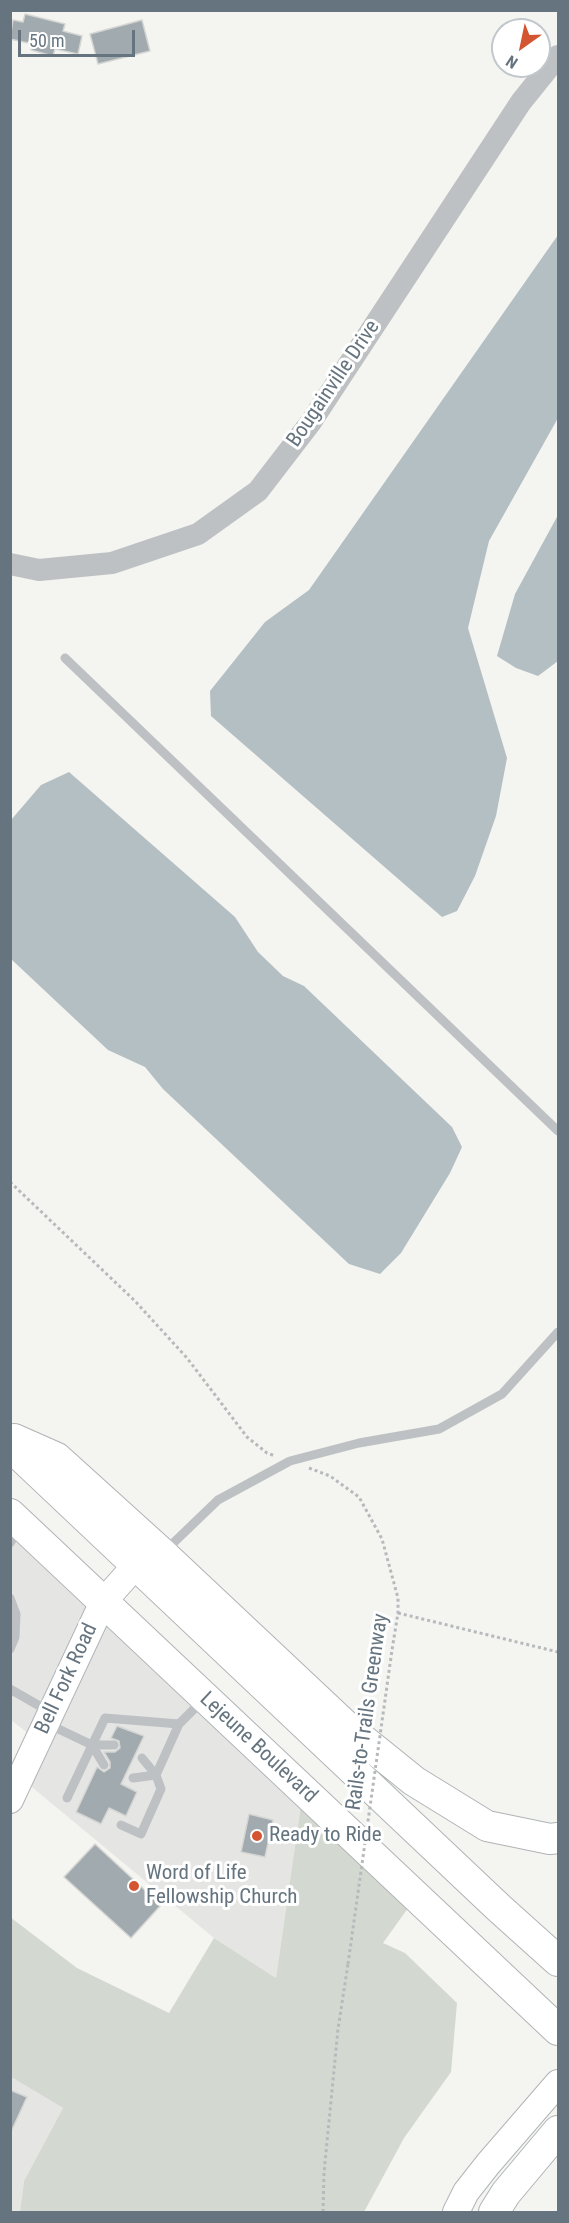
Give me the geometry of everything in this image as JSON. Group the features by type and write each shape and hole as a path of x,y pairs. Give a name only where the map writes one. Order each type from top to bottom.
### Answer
{"highway":[{"path":"10,1437 57,1458 149,1559 499,1908 558,1961"},
{"path":"10,1446 414,1781 487,1827 550,1839 558,1838"},
{"name":"Lejeune Boulevard","path":"14,1527 103,1602 558,2030"},
{"path":"494,2212 506,2193 558,2131"}],"main road":[{"name":"Bell Fork Road","path":"10,1800 103,1602 149,1559"},
{"path":"456,2212 466,2192 488,2164 554,2088"}],"street":[{"name":"Bougainville Drive","path":"10,564 39,570 112,563 198,534 258,491 311,422 521,102 558,56"}],"lane":[{"path":"65,658 558,1131"},
{"path":"149,1559 218,1500 290,1461 359,1443 439,1429 502,1394 558,1332"},
{"path":"10,1598 16,1614 15,1637 10,1649"},
{"path":"10,1689 49,1718 92,1745 104,1766"},
{"path":"156,1775 179,1724 205,1698"},
{"path":"67,1798 105,1718 179,1724"},
{"path":"92,1745 114,1745"},
{"path":"121,1825 141,1834 161,1789 156,1775 142,1758"},
{"path":"132,1778 156,1775"}],"path":[{"name":"Rails-to-Trails Greenway","path":"10,1182 135,1300 187,1358 247,1437 267,1453 330,1476 359,1497 382,1539 398,1598 398,1612 338,2029 324,2173 323,2212"},
{"path":"398,1612 558,1652"}],"shaded area":[{"path":"558,235 558,418 489,541 468,628 507,758 496,816 475,876 457,911 442,917 211,716 210,691 265,622 309,590"},
{"path":"558,515 558,661 538,676 516,668 497,656 515,594"},
{"path":"69,772 235,917 258,952 283,976 304,986 452,1127 462,1147 450,1173 401,1253 380,1274 349,1264 163,1089 145,1067 108,1050 11,959 11,820 41,785"},
{"path":"10,1514 303,1791 276,1978 214,1938 21,1778 38,1741 11,1720"},
{"path":"303,1791 416,1897 383,1943 405,1953 457,2003 451,2072 404,2138 364,2212 20,2212 24,2181 63,2108 11,2077 10,1917 77,1968 169,2013 214,1938 276,1978"},
{"path":"11,2077 63,2108 24,2181 20,2212 11,2212"}],"building":[{"path":"25,14 65,24 63,31 82,36 78,54 55,49 53,56 31,50 33,44 10,39 13,20 23,22"},
{"path":"142,20 150,51 98,64 90,34"},
{"path":"117,1726 144,1736 121,1784 137,1792 126,1816 109,1808 101,1824 76,1812 97,1767 104,1772 110,1768 110,1762 104,1752 115,1752 120,1748 119,1741 111,1738"},
{"name":"Ready to Ride","path":"249,1814 273,1820 265,1857 241,1852"},
{"path":"95,1844 161,1905 131,1938 64,1877"},
{"path":"10,2090 27,2097 10,2134"}],"place":[{"name":"Ready to Ride","path":"257,1836"},
{"name":"Word of Life Fellowship Church","path":"134,1886"}]}
